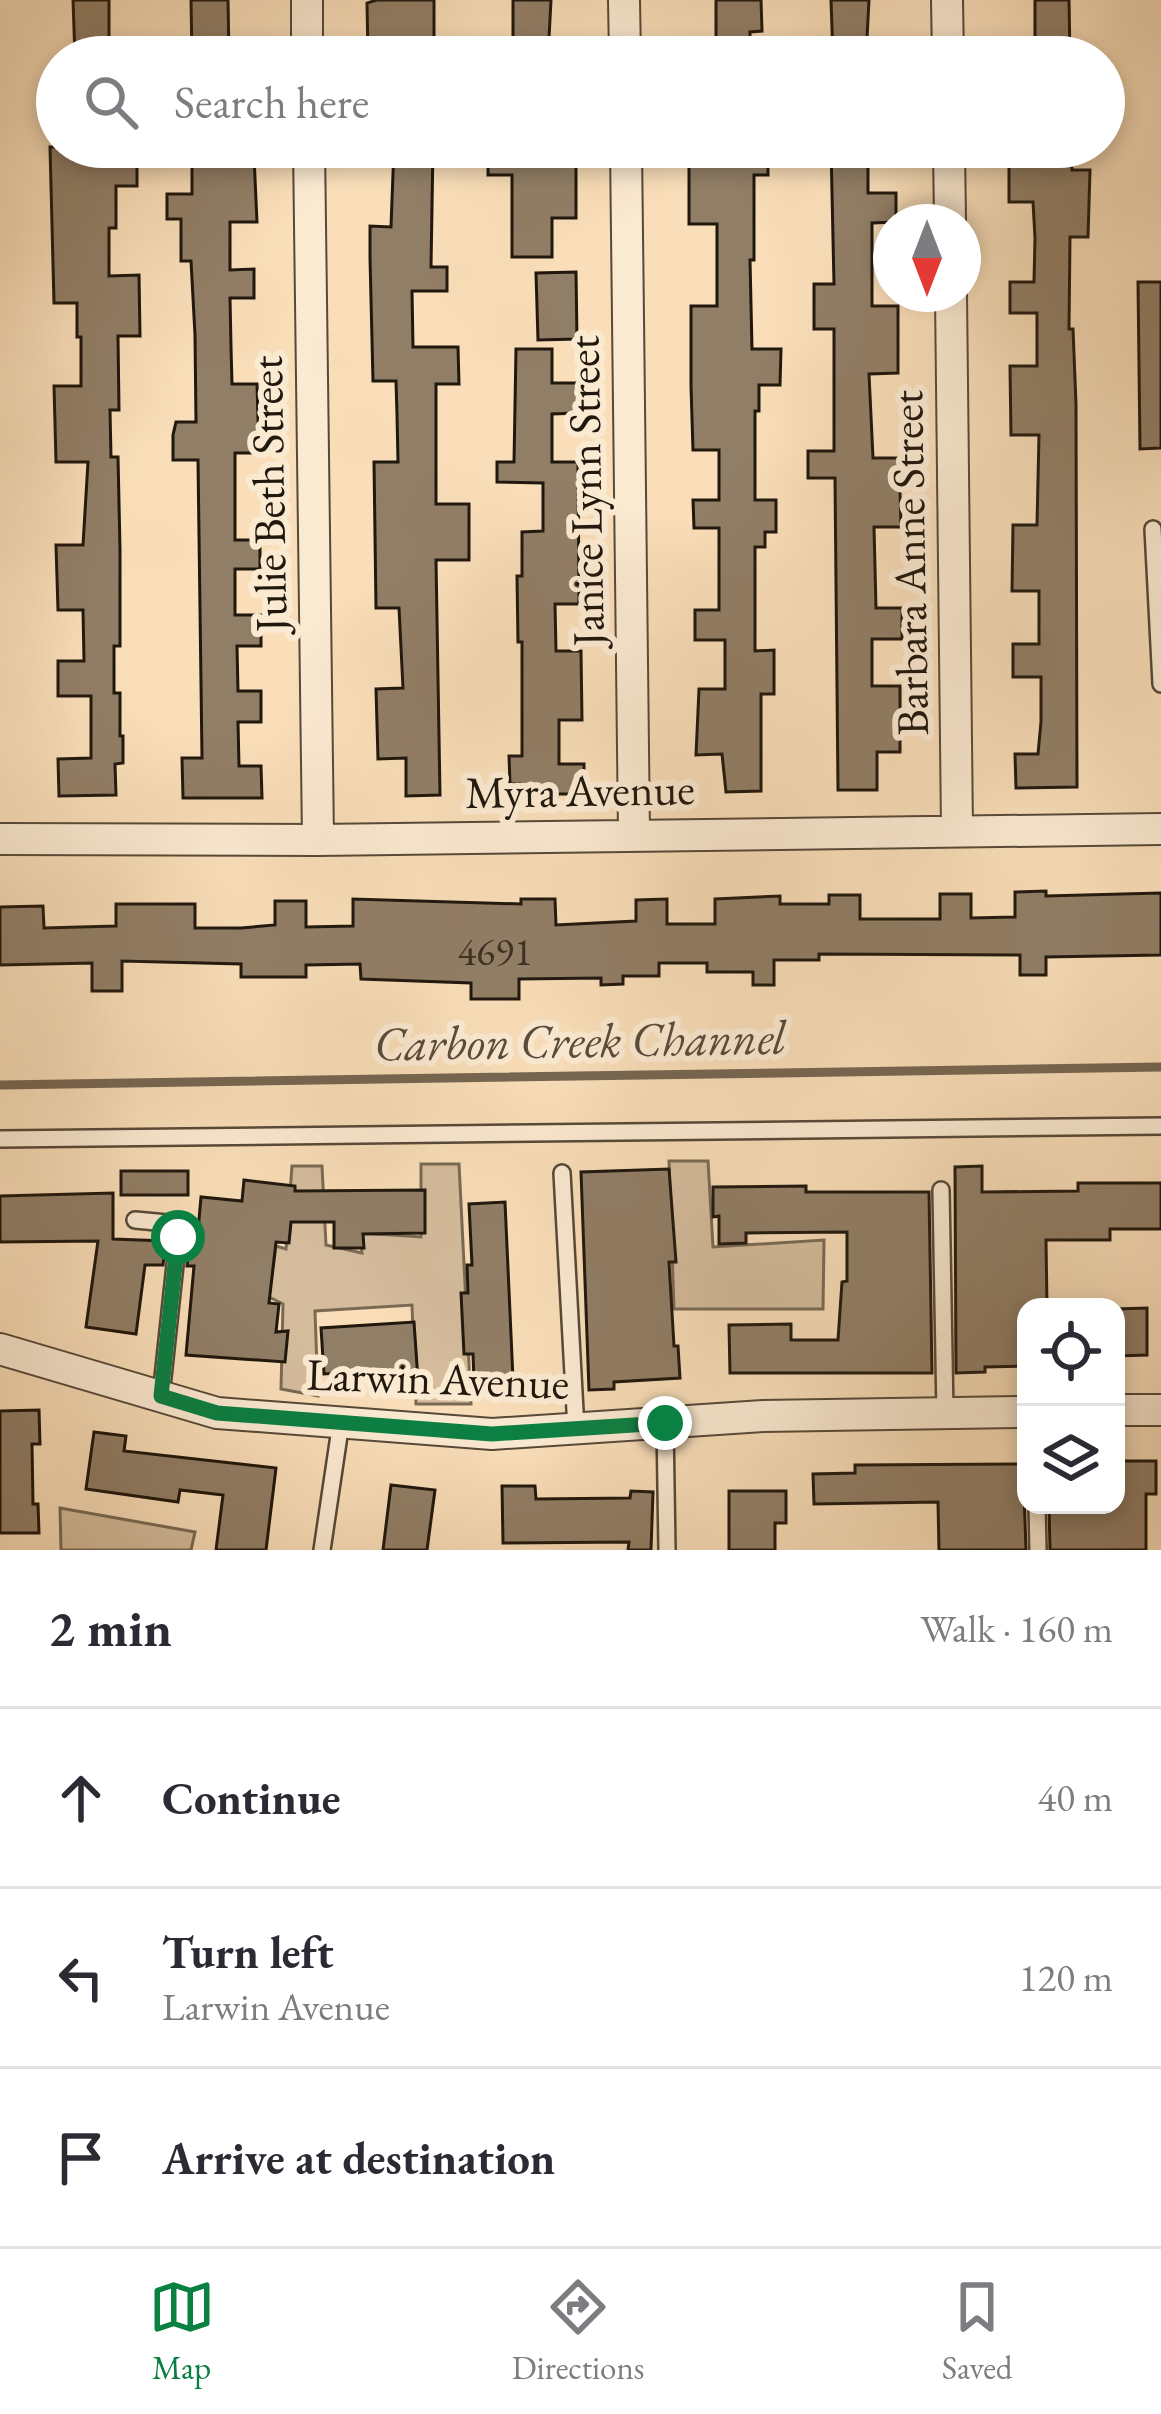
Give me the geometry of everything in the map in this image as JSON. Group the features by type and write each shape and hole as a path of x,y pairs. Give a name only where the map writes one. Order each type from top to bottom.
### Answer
{"street":[{"path":"307,0 308,36"},
{"path":"624,0 625,36"},
{"path":"947,0 948,36"},
{"name":"Julie Beth Street","path":"309,168 318,840"},
{"name":"Janice Lynn Street","path":"626,168 634,834"},
{"path":"949,168 950,204"},
{"name":"Barbara Anne Street","path":"951,312 957,830"},
{"name":"Myra Avenue","path":"0,839 318,840 1161,829"},
{"name":"Larwin Avenue","path":"0,1349 217,1413 492,1434 763,1416 1017,1412"},
{"path":"1125,1411 1161,1410"}],"lane":[{"path":"1153,529 1161,684"},
{"path":"0,1139 1161,1126"},
{"path":"562,1173 576,1429"},
{"path":"941,1190 945,1413"},
{"path":"135,1220 167,1223 178,1237 161,1396"},
{"path":"322,1550 341,1422"},
{"path":"665,1423 667,1550"},
{"path":"1037,1514 1038,1550"}],"shaded area":[{"path":"669,1161 708,1161 713,1247 824,1240 823,1309 674,1309"},
{"path":"421,1164 459,1164 471,1404 416,1404 412,1305 315,1311 318,1396 281,1389 283,1304 269,1297 276,1246 286,1249 292,1166 322,1166 326,1245 362,1253 360,1233 421,1237"},
{"path":"60,1508 195,1532 191,1550 61,1550"}],"building":[{"path":"73,0 109,0 109,36 74,36"},
{"path":"191,0 228,0 229,36 192,36"},
{"path":"434,0 434,36 368,36 367,3"},
{"path":"513,0 551,0 549,36 513,36"},
{"path":"716,0 761,0 762,31 750,32 750,36 716,36"},
{"path":"831,0 869,0 867,36 832,36"},
{"path":"1035,0 1069,0 1070,36 1035,36"},
{"path":"51,168 137,168 137,186 116,186 116,228 109,228 109,276 139,275 140,336 118,336 119,410 110,410 111,457 118,457 120,549 120,646 114,646 114,693 120,693 123,736 123,763 115,764 116,795 59,796 58,759 91,758 91,696 58,696 58,661 84,661 83,610 58,610 56,545 83,545 88,462 56,462 54,386 81,386 81,337 77,337 77,303 54,303"},
{"path":"192,168 255,168 257,222 230,222 230,270 254,269 254,298 230,298 232,384 257,384 259,453 235,453 235,540 260,540 260,569 235,569 235,615 261,615 261,646 237,646 238,691 261,691 261,722 238,722 239,766 261,766 262,798 183,798 182,758 202,758 198,460 173,460 173,435 176,422 196,422 195,335 191,261 181,261 181,219 167,219 167,194 192,194"},
{"path":"393,168 433,168 431,267 447,267 447,291 412,291 413,347 458,347 459,384 436,384 436,504 469,504 469,560 436,560 440,795 406,796 406,758 378,759 376,689 403,688 399,608 376,608 374,462 398,462 396,381 373,381 370,226 391,227"},
{"path":"488,168 576,168 576,218 552,218 552,257 512,257 512,175 488,175"},
{"path":"689,168 768,168 768,175 754,175 754,260 750,260 752,349 781,349 780,385 759,385 759,411 755,411 755,500 776,500 776,532 765,532 765,547 755,547 755,651 774,650 774,694 761,694 761,791 726,792 722,754 696,755 699,689 725,689 725,640 695,640 695,610 719,610 719,528 694,528 693,500 719,500 719,450 693,450 691,386 691,306 717,306 717,224 689,224"},
{"path":"831,168 868,168 868,193 896,193 896,204 873,204 873,312 898,312 898,373 869,374 873,458 899,458 901,527 874,527 876,608 902,608 902,639 872,639 872,686 900,686 900,752 877,752 877,790 838,790 835,478 808,478 808,451 834,451 834,329 814,329 814,284 834,284"},
{"path":"1009,168 1090,170 1088,237 1070,237 1069,329 1073,329 1076,404 1077,787 1016,788 1015,754 1038,754 1041,722 1041,677 1013,677 1013,644 1039,644 1039,591 1012,591 1013,525 1037,525 1039,435 1011,435 1010,366 1037,366 1037,313 1010,313 1010,282 1034,282 1035,238 1033,202 1009,202"},
{"path":"576,272 577,339 538,340 536,273"},
{"path":"1138,282 1161,282 1161,448 1140,449"},
{"path":"516,349 552,349 552,383 578,383 578,413 552,414 552,462 578,462 579,604 555,604 556,651 581,651 582,720 559,720 559,764 584,764 584,794 557,794 557,803 522,803 522,784 510,784 509,756 522,756 517,576 522,576 522,532 543,531 543,483 497,482 497,462 514,462"},
{"path":"1046,891 1046,896 1161,893 1161,955 1046,957 1046,975 1020,975 1020,955 819,954 819,960 774,960 774,985 753,985 753,972 707,972 707,963 659,963 659,976 623,976 623,984 601,985 601,978 519,979 519,999 471,999 471,983 361,979 360,964 306,965 306,977 241,977 241,964 122,961 122,991 92,991 92,963 0,965 0,907 43,906 44,928 116,926 116,904 195,904 195,928 241,928 275,925 275,901 306,901 306,927 353,926 353,899 521,904 521,899 555,899 556,925 636,921 636,900 667,899 667,924 715,924 715,899 780,896 780,904 829,904 829,895 860,895 860,919 940,919 940,894 971,894 971,918 1015,917 1015,892"},
{"path":"982,1166 982,1192 1078,1191 1078,1183 1161,1183 1161,1229 1110,1229 1110,1240 1046,1240 1047,1298 1017,1298 1017,1366 956,1373 955,1167"},
{"path":"669,1169 676,1262 669,1262 680,1378 614,1382 614,1389 589,1390 581,1172"},
{"path":"121,1171 188,1171 188,1195 121,1195"},
{"path":"244,1180 295,1186 295,1191 425,1190 425,1233 363,1234 364,1248 334,1248 334,1222 291,1222 289,1243 276,1242 269,1303 279,1304 276,1332 288,1331 285,1362 186,1355 194,1266 187,1266 190,1242 197,1242 201,1197 242,1201"},
{"path":"806,1186 806,1192 929,1192 932,1373 730,1373 729,1325 791,1324 791,1340 838,1340 842,1282 847,1281 847,1232 746,1233 746,1243 719,1244 719,1216 713,1217 713,1187"},
{"path":"113,1193 113,1239 166,1241 163,1265 145,1265 136,1334 86,1327 98,1241 0,1242 0,1196"},
{"path":"505,1202 513,1379 474,1381 473,1354 464,1354 461,1293 468,1293 467,1265 472,1265 469,1204"},
{"path":"1147,1308 1147,1355 1125,1356 1125,1309"},
{"path":"414,1322 418,1380 386,1382 386,1370 324,1374 321,1328"},
{"path":"39,1410 40,1444 32,1444 33,1504 38,1504 39,1533 0,1533 0,1411"},
{"path":"94,1432 126,1436 124,1451 276,1468 266,1550 216,1550 223,1495 180,1490 178,1502 86,1489"},
{"path":"1125,1461 1156,1461 1156,1494 1146,1494 1146,1550 1050,1550 1049,1514 1125,1514"},
{"path":"1017,1464 1017,1514 1025,1514 1026,1550 939,1550 938,1502 814,1504 813,1474 855,1473 855,1465"},
{"path":"391,1485 435,1490 427,1550 383,1550"},
{"path":"502,1486 535,1486 536,1499 630,1498 631,1491 653,1492 651,1550 628,1550 629,1542 503,1543"},
{"path":"729,1491 786,1491 786,1523 775,1523 775,1550 729,1550"}],"waterway":[{"name":"Carbon Creek Channel","path":"0,1085 1161,1067"}],"route":[{"path":"178,1237 161,1396 217,1413 492,1434 665,1423"}]}
